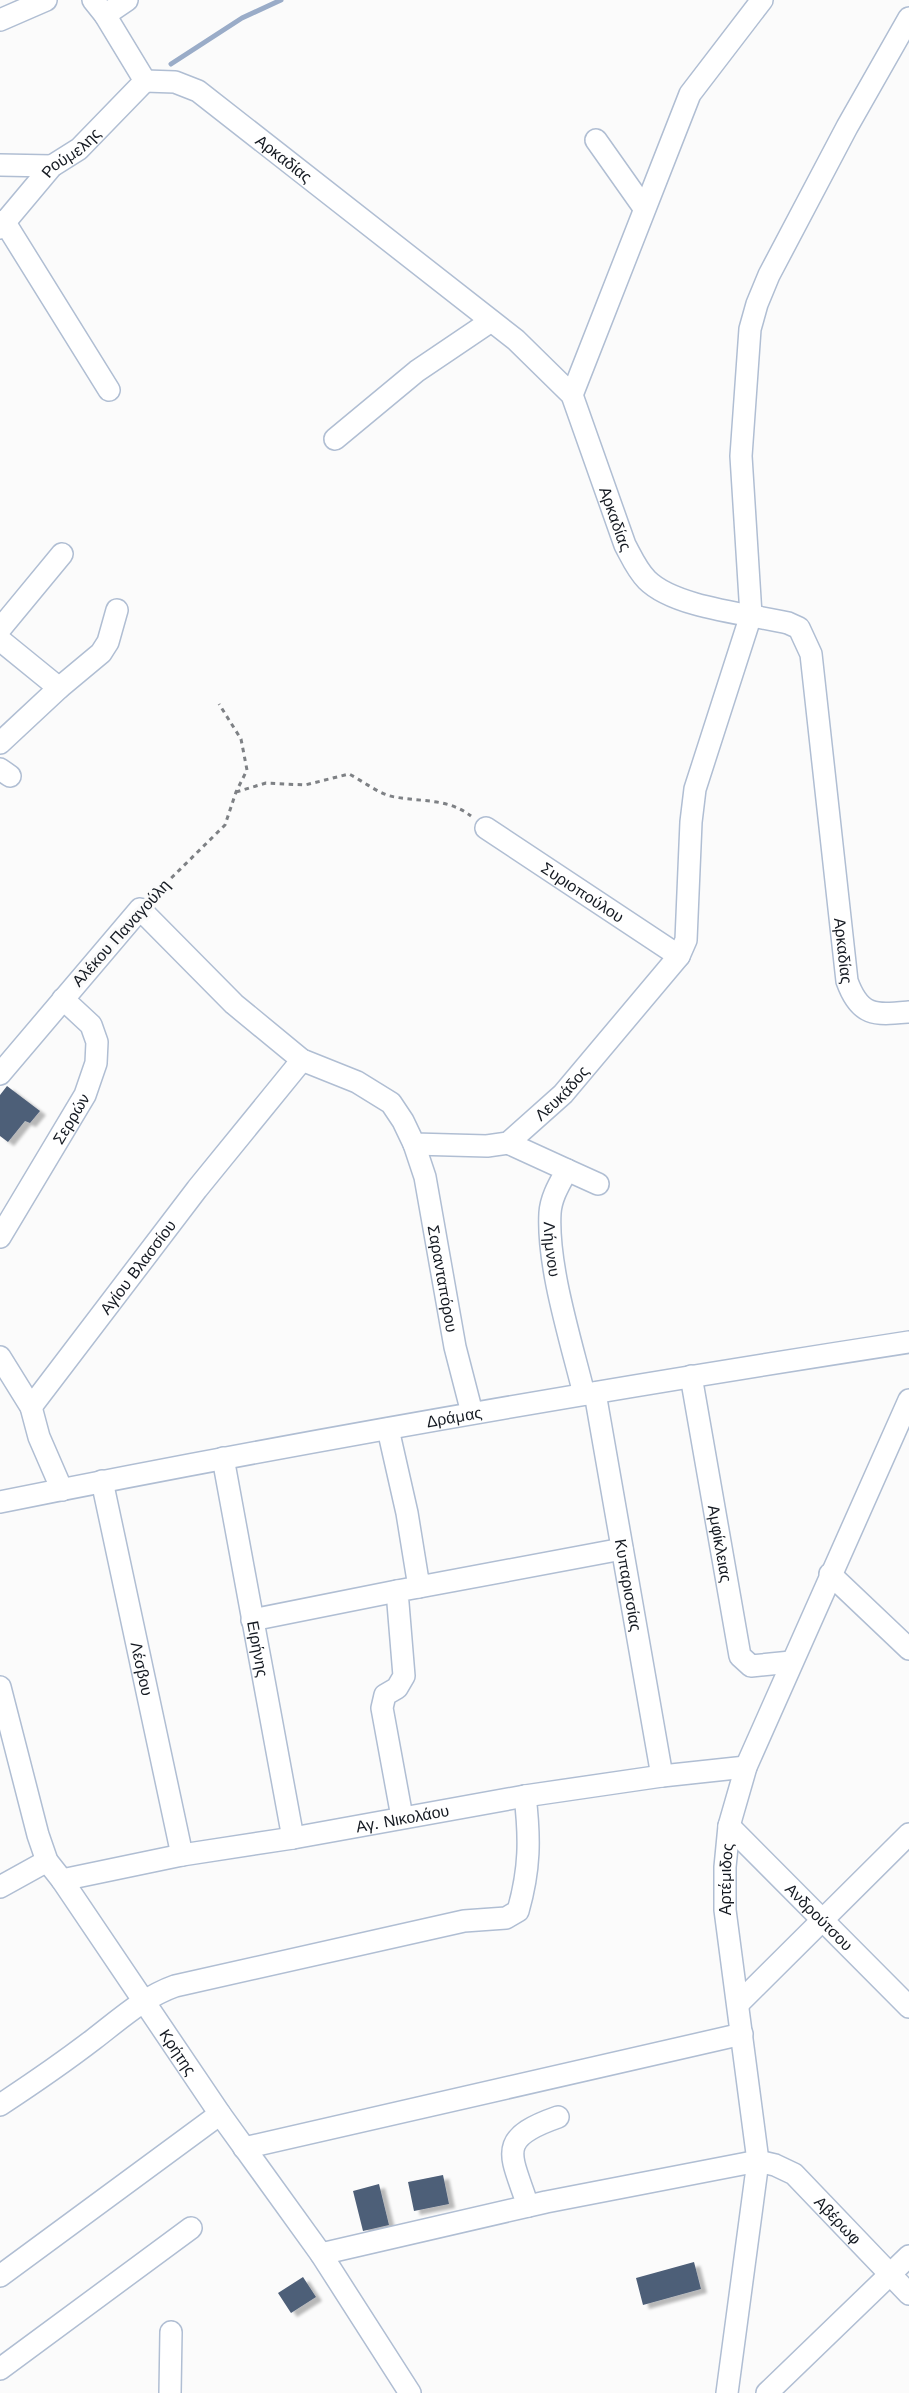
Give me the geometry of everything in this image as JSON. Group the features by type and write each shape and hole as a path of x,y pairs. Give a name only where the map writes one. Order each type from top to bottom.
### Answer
{"street":[{"path":"0,20 46,0"},
{"path":"127,0 99,7 145,81"},
{"path":"572,395 690,94 756,2"},
{"path":"751,615 741,456 750,329 769,275 909,18"},
{"name":"Ρούμελης","path":"2,224 51,166 79,149 145,81"},
{"name":"Αρκαδίας","path":"145,81 175,82 198,91 533,356 572,395 625,545 637,568 648,582 666,594 683,600 788,623 800,628 811,654 847,981 852,995 859,1005 868,1011 880,1014 909,1012"},
{"path":"596,140 644,208"},
{"path":"0,165 51,166"},
{"path":"2,224 110,390"},
{"path":"335,439 417,372 491,321"},
{"path":"0,629 62,554"},
{"path":"0,743 59,688 101,653 108,642 117,610"},
{"name":"Λευκάδος","path":"508,1143 563,1094 679,956 686,940 694,789 751,615"},
{"path":"0,640 59,688"},
{"name":"Συριοπούλου","path":"486,828 679,956"},
{"path":"140,909 234,1004 302,1060 357,1082 391,1103 404,1121 414,1144 487,1146 508,1143 598,1184"},
{"name":"Αλέκου Παναγούλη","path":"0,1074 140,909"},
{"name":"Σερρών","path":"0,1238 85,1095 96,1063 97,1042 91,1025 63,999"},
{"name":"Αγίου Βλασσίου","path":"31,1407 197,1189 302,1060"},
{"name":"Σαρανταπόρου","path":"414,1144 425,1177 455,1347 471,1413"},
{"name":"Λήμνου","path":"567,1170 554,1196 550,1212 553,1254 589,1394"},
{"name":"Δράμας","path":"0,1502 223,1458 471,1413 909,1342"},
{"path":"0,1357 31,1407 39,1437 62,1490"},
{"name":"Αμφίκλειας","path":"691,1376 740,1656 752,1666 791,1662"},
{"name":"Κυπαρισσίας","path":"589,1394 622,1549 662,1776"},
{"name":"Αρτέμιδος","path":"727,2393 758,2161 725,1910 725,1867 729,1826 746,1767 909,1400"},
{"path":"388,1429 419,1587"},
{"name":"Ειρήνης","path":"223,1458 293,1839"},
{"name":"Λέσβου","path":"102,1481 182,1855"},
{"path":"252,1620 622,1549"},
{"path":"830,1574 909,1649"},
{"path":"397,1591 404,1676 397,1688 385,1695 382,1708 402,1817"},
{"name":"Κρήτης","path":"0,1687 38,1835 47,1861 145,2000 220,2114 321,2254 410,2393"},
{"name":"Αγ. Νικολάου","path":"62,1880 182,1855 293,1839 525,1796 662,1776 746,1767"},
{"path":"0,2105 74,2054 145,2000 175,1986 464,1921 506,1918 518,1911 526,1876 530,1839 525,1796"},
{"name":"Ανδρούτσου","path":"729,1826 909,2007"},
{"path":"738,2004 909,1834"},
{"path":"2,1883 47,1861"},
{"path":"244,2148 742,2034"},
{"path":"0,2276 220,2114"},
{"path":"528,2206 511,2154 516,2141 523,2133 558,2117"},
{"path":"321,2254 528,2206 758,2161"},
{"name":"Αβέρωφ","path":"758,2161 775,2165 794,2174 909,2294"},
{"path":"0,2369 191,2228"},
{"path":"767,2393 909,2256"},
{"path":"170,2393 171,2332"}],"path":[{"name":"Αλέκου Παναγούλη","path":"140,909 225,825 236,792 247,770 241,739 219,704"},
{"path":"236,792 266,783 305,784 350,774 393,797 430,800 462,809 486,828"}],"building":[{"path":"7,1086 40,1111 30,1123 25,1121 8,1142 0,1136 0,1095"},
{"path":"443,2175 449,2204 414,2211 408,2182"},
{"path":"379,2184 389,2225 363,2231 353,2191"},
{"path":"694,2262 701,2289 643,2305 636,2278"},
{"path":"303,2277 316,2297 291,2313 278,2293"}],"waterway":[{"path":"171,64 242,18 281,0"}]}
